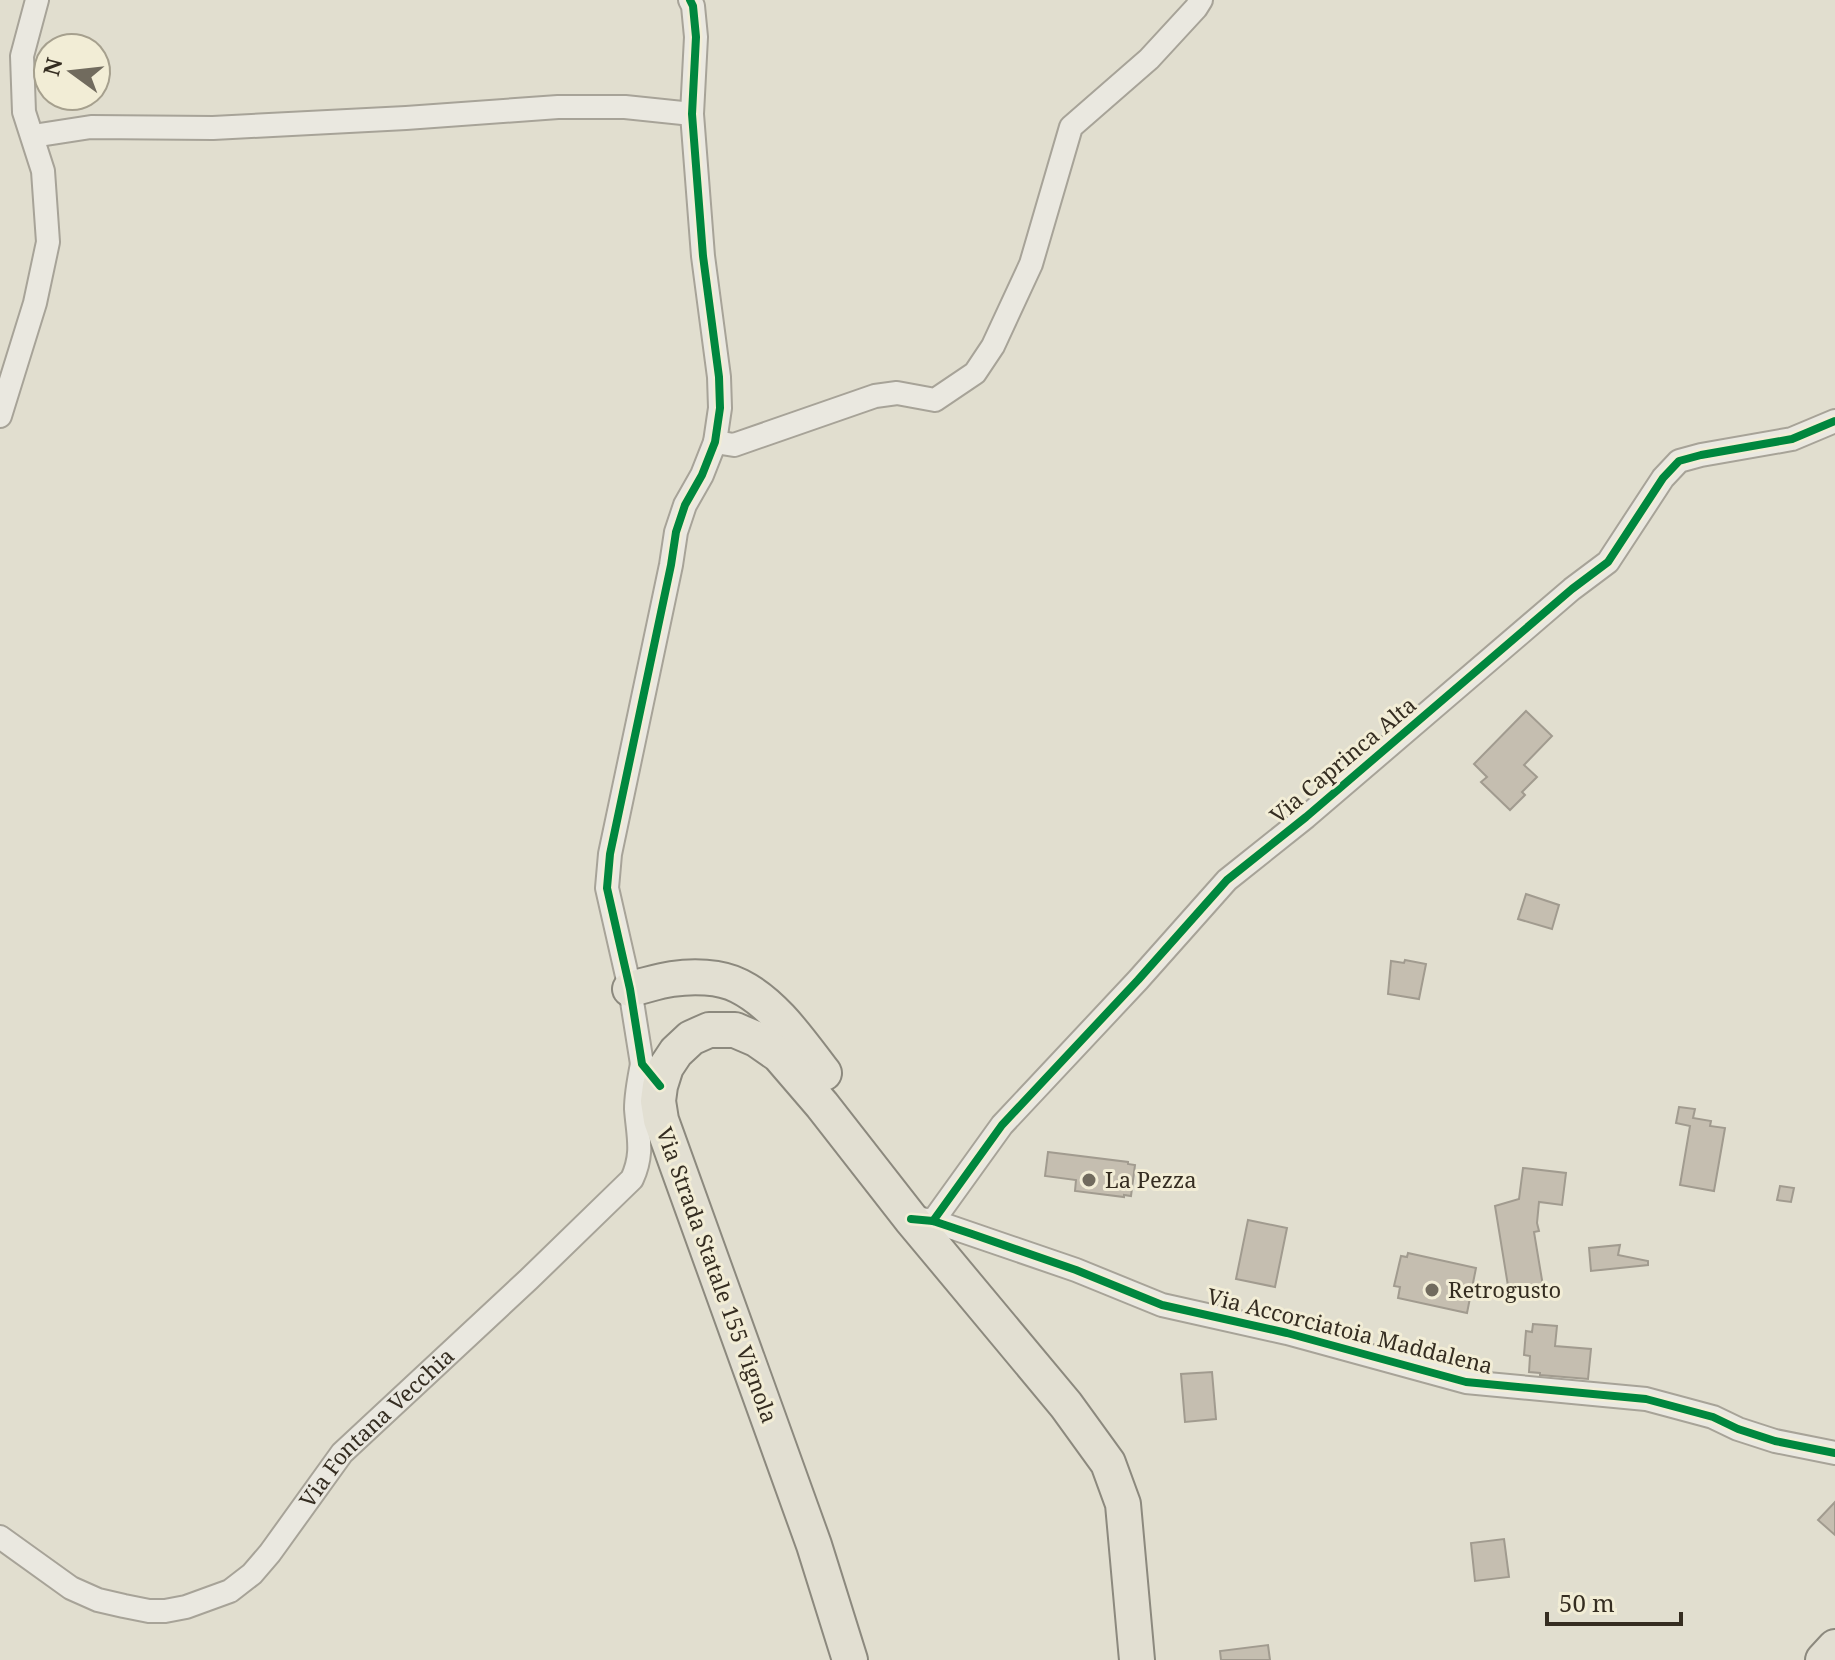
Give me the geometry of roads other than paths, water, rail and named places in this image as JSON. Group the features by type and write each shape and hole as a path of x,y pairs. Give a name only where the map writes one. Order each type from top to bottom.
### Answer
{"main road":[{"path":"630,989 671,979 708,978 736,984 757,997 782,1021 824,1073 822,1105"},
{"path":"651,1075 666,1067 691,1038 709,1030 735,1030 756,1039 779,1055 922,1220 1108,1463 1123,1504 1137,1660"},
{"name":"Via Strada Statale 155 Vignola","path":"651,1075 661,1120 814,1545 850,1660"},
{"path":"1823,1660 1835,1647"}],"street":[{"path":"0,416 35,303 48,242 43,171 24,112 22,56 37,0"},
{"name":"Via Fontana Vecchia","path":"0,1537 71,1588 98,1600 149,1611 165,1611 230,1591 252,1574 270,1553 342,1453 632,1179 641,1150 636,1108 651,1075 607,888 610,854 676,532 685,505 702,475 715,442 720,408 719,377 703,256 692,114 696,37 690,0"},
{"path":"715,442 734,445 875,396 897,393 935,400 975,373 993,346 1031,264 1071,127 1149,59 1201,0"},
{"path":"33,136 91,127 213,128 558,107 625,107 692,114"},
{"name":"Via Caprinca Alta","path":"922,1220 1002,1125 1227,880 1608,562 1663,478 1679,461 1792,439 1835,421"},
{"name":"Via Accorciatoia Maddalena","path":"922,1220 1076,1270 1162,1305 1287,1333 1466,1382 1646,1399 1713,1417 1775,1441 1835,1453"}],"place":[{"name":"La Pezza","path":"1089,1180"},
{"name":"Retrogusto","path":"1432,1290"}]}
